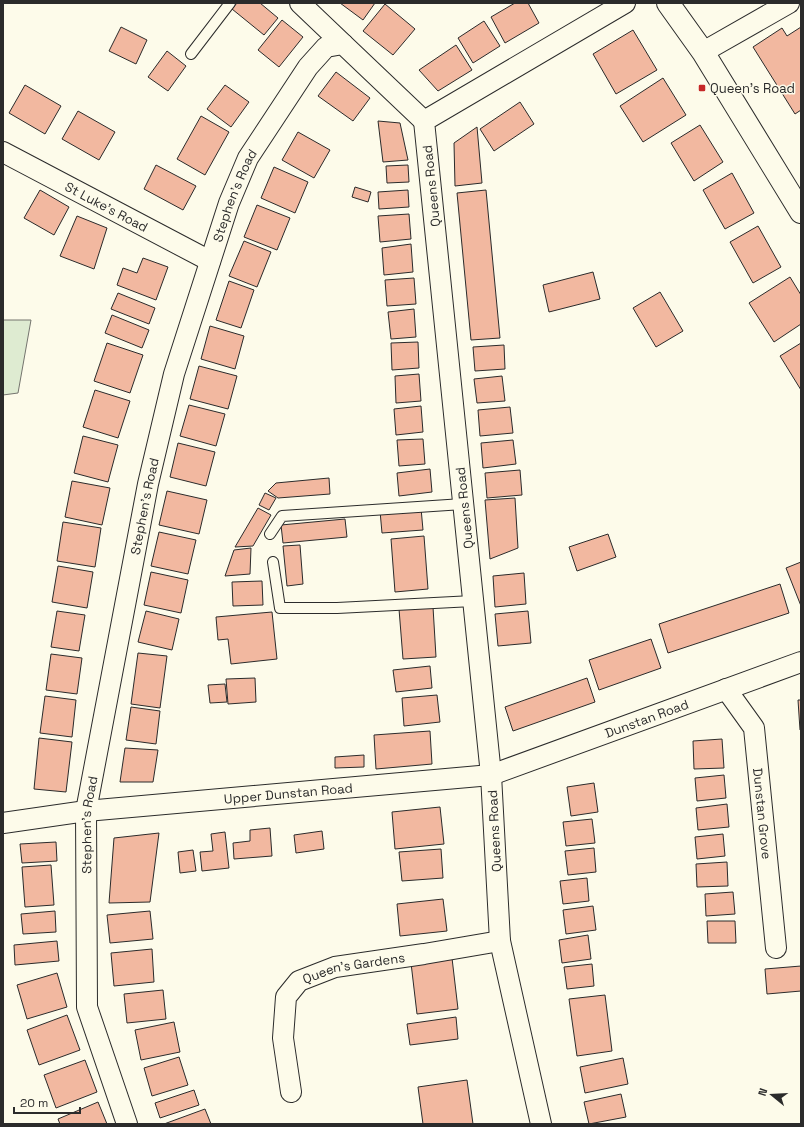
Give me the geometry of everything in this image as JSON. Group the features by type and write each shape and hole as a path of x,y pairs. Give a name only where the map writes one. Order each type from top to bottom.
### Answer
{"street":[{"path":"300,3 424,121 625,3"},
{"path":"668,3 703,52 801,212"},
{"path":"703,52 789,3"},
{"name":"Stephen's Road","path":"127,1124 87,1007 86,811 148,484 174,374 229,203 248,158 308,67 326,47 343,44"},
{"name":"Queens Road","path":"424,121 491,774 500,940 541,1124"},
{"name":"St Luke's Road","path":"3,152 210,261"},
{"name":"Dunstan Road","path":"491,774 801,662"},
{"name":"Dunstan Grove","path":"726,689 754,728 776,948"},
{"name":"Upper Dunstan Road","path":"3,823 86,811 491,774"},
{"name":"Queen's Gardens","path":"291,1092 283,1038 285,1004 286,997 299,981 335,967 424,954 500,940"}],"lane":[{"path":"192,54 230,3"},
{"path":"270,534 282,516 463,504"},
{"path":"273,562 280,608 337,608 473,601"}],"green space":[{"path":"3,320 31,320 18,393 3,395"}],"building":[{"path":"237,3 260,3 278,18 264,35 232,9"},
{"path":"340,3 375,3 363,20"},
{"path":"515,3 528,3 539,23 505,43 491,17"},
{"path":"385,4 415,29 393,55 363,31"},
{"path":"282,20 303,37 279,67 258,50"},
{"path":"484,21 500,46 473,63 458,38"},
{"path":"121,27 147,40 136,64 109,51"},
{"path":"801,27 801,110 795,114 753,47 782,28 787,36"},
{"path":"633,30 657,70 616,94 593,54"},
{"path":"456,45 472,70 438,91 419,70"},
{"path":"167,51 186,66 168,91 148,77"},
{"path":"336,72 370,98 353,121 318,96"},
{"path":"663,78 686,115 643,142 620,106"},
{"path":"25,85 61,106 45,134 9,113"},
{"path":"225,85 249,102 231,127 207,109"},
{"path":"520,102 534,124 494,151 480,129"},
{"path":"78,111 115,132 99,160 62,139"},
{"path":"201,116 229,132 205,175 177,159"},
{"path":"378,121 400,123 408,160 383,162"},
{"path":"700,125 723,162 694,181 671,143"},
{"path":"477,127 482,183 455,186 454,143"},
{"path":"298,132 330,150 314,178 282,160"},
{"path":"156,165 196,186 183,210 144,189"},
{"path":"408,165 409,182 387,183 386,166"},
{"path":"274,167 308,182 295,213 261,198"},
{"path":"732,173 754,213 725,229 703,190"},
{"path":"355,187 371,192 368,202 352,197"},
{"path":"40,190 69,207 54,235 24,218"},
{"path":"408,190 409,207 379,209 378,192"},
{"path":"486,190 500,338 471,340 457,193"},
{"path":"257,205 290,218 277,250 244,237"},
{"path":"409,214 411,239 380,242 378,216"},
{"path":"77,216 107,228 94,269 60,256"},
{"path":"758,226 781,267 753,283 730,242"},
{"path":"244,241 271,252 257,287 229,276"},
{"path":"411,244 413,272 384,275 382,248"},
{"path":"143,258 168,267 156,300 117,285 123,268 137,273"},
{"path":"593,272 600,299 549,312 543,285"},
{"path":"790,277 801,295 801,324 774,342 749,303"},
{"path":"414,278 416,304 387,306 385,280"},
{"path":"229,281 254,290 241,328 216,320"},
{"path":"660,292 683,331 656,347 633,308"},
{"path":"118,293 155,308 149,324 111,309"},
{"path":"414,309 416,337 391,339 388,312"},
{"path":"112,315 149,330 142,348 105,333"},
{"path":"210,326 244,336 235,369 201,359"},
{"path":"418,342 419,368 392,370 391,343"},
{"path":"107,343 143,355 130,393 94,381"},
{"path":"801,343 801,390 780,356"},
{"path":"504,345 505,369 475,371 473,347"},
{"path":"199,366 237,376 228,409 190,399"},
{"path":"419,374 421,401 396,403 395,376"},
{"path":"502,376 505,401 477,403 474,379"},
{"path":"95,390 130,401 118,438 83,427"},
{"path":"189,405 225,414 216,446 180,436"},
{"path":"421,406 423,432 396,435 394,409"},
{"path":"510,407 513,433 480,436 478,410"},
{"path":"83,436 118,445 108,482 74,473"},
{"path":"423,439 425,464 399,466 397,440"},
{"path":"513,440 516,464 483,468 481,443"},
{"path":"178,443 215,452 206,486 170,477"},
{"path":"430,469 432,492 399,496 397,473"},
{"path":"520,470 522,495 487,498 485,473"},
{"path":"329,478 330,494 278,498 268,491 276,483"},
{"path":"72,481 110,488 102,525 65,517"},
{"path":"167,491 207,500 199,534 159,525"},
{"path":"265,493 276,498 269,510 259,505"},
{"path":"515,498 518,548 490,559 485,500"},
{"path":"258,508 271,515 253,546 235,547"},
{"path":"421,508 423,530 382,533 380,511"},
{"path":"345,519 347,537 283,543 281,525"},
{"path":"63,522 101,528 95,567 57,561"},
{"path":"159,532 196,540 188,574 151,566"},
{"path":"608,534 616,557 577,571 569,547"},
{"path":"424,536 428,589 395,592 391,539"},
{"path":"300,545 303,584 287,586 283,546"},
{"path":"251,548 250,574 225,576 234,550"},
{"path":"801,562 801,606 786,568"},
{"path":"58,566 93,572 87,608 52,602"},
{"path":"151,572 188,580 181,613 144,605"},
{"path":"524,573 526,604 495,607 493,576"},
{"path":"262,581 263,605 233,606 232,582"},
{"path":"780,584 789,613 668,653 659,624"},
{"path":"433,607 436,657 403,659 399,609"},
{"path":"57,611 85,615 79,651 51,647"},
{"path":"146,611 179,619 172,650 138,642"},
{"path":"528,611 531,643 498,646 495,614"},
{"path":"272,612 277,659 231,664 228,639 218,640 216,617"},
{"path":"651,639 661,668 599,690 589,660"},
{"path":"138,653 167,656 160,708 131,704"},
{"path":"51,654 82,658 77,694 46,690"},
{"path":"430,666 432,688 396,692 393,670"},
{"path":"255,678 256,702 228,704 226,679"},
{"path":"587,678 595,702 513,731 505,707"},
{"path":"225,684 227,702 210,703 208,685"},
{"path":"437,695 440,722 404,726 402,698"},
{"path":"45,696 76,700 72,737 40,733"},
{"path":"798,700 801,700 801,730 800,730"},
{"path":"131,707 160,711 156,744 126,740"},
{"path":"430,731 432,764 376,769 374,735"},
{"path":"39,738 72,742 66,792 34,789"},
{"path":"722,739 724,768 694,769 693,741"},
{"path":"125,748 158,750 153,782 120,782"},
{"path":"364,755 364,767 335,768 335,757"},
{"path":"724,775 726,798 697,801 695,778"},
{"path":"594,783 598,812 571,816 567,787"},
{"path":"727,804 729,827 698,830 696,808"},
{"path":"440,807 444,844 395,849 392,812"},
{"path":"592,819 595,843 566,846 563,822"},
{"path":"270,828 272,856 234,859 233,843 250,841 250,830"},
{"path":"322,831 324,849 296,853 294,835"},
{"path":"225,832 229,868 202,871 200,852 213,851 211,834"},
{"path":"159,833 150,902 109,903 114,838"},
{"path":"723,834 725,856 697,859 695,837"},
{"path":"56,842 57,861 22,863 20,844"},
{"path":"594,848 596,872 568,875 565,851"},
{"path":"441,849 443,878 402,881 399,852"},
{"path":"193,850 196,871 180,873 178,852"},
{"path":"727,862 728,886 697,887 696,864"},
{"path":"51,865 54,905 25,907 22,867"},
{"path":"587,878 589,901 563,904 560,881"},
{"path":"733,892 735,914 706,916 705,894"},
{"path":"443,899 447,931 400,936 397,904"},
{"path":"593,906 596,930 566,934 563,910"},
{"path":"55,911 56,932 23,934 21,914"},
{"path":"150,911 153,939 110,943 107,915"},
{"path":"707,921 735,921 736,943 708,943"},
{"path":"588,935 591,959 562,963 559,940"},
{"path":"57,941 59,961 15,965 14,945"},
{"path":"152,949 154,982 114,986 111,953"},
{"path":"452,958 458,1009 417,1014 411,963"},
{"path":"592,964 594,986 567,989 564,967"},
{"path":"801,966 801,991 767,994 765,969"},
{"path":"57,973 67,1007 27,1019 17,985"},
{"path":"163,990 166,1019 127,1023 124,994"},
{"path":"605,995 612,1051 577,1056 569,999"},
{"path":"67,1015 80,1050 39,1065 27,1030"},
{"path":"456,1017 458,1039 410,1045 407,1024"},
{"path":"174,1022 180,1052 141,1060 135,1030"},
{"path":"179,1057 188,1085 152,1096 144,1068"},
{"path":"623,1058 628,1084 585,1093 580,1067"},
{"path":"85,1060 97,1092 56,1108 44,1075"},
{"path":"467,1080 473,1124 423,1124 418,1087"},
{"path":"194,1090 199,1105 160,1118 155,1103"},
{"path":"621,1094 626,1117 589,1124 584,1102"},
{"path":"98,1102 107,1124 60,1124 58,1119"},
{"path":"205,1109 211,1124 164,1124"}],"place":[{"name":"Queen's Road","path":"702,88"}]}
